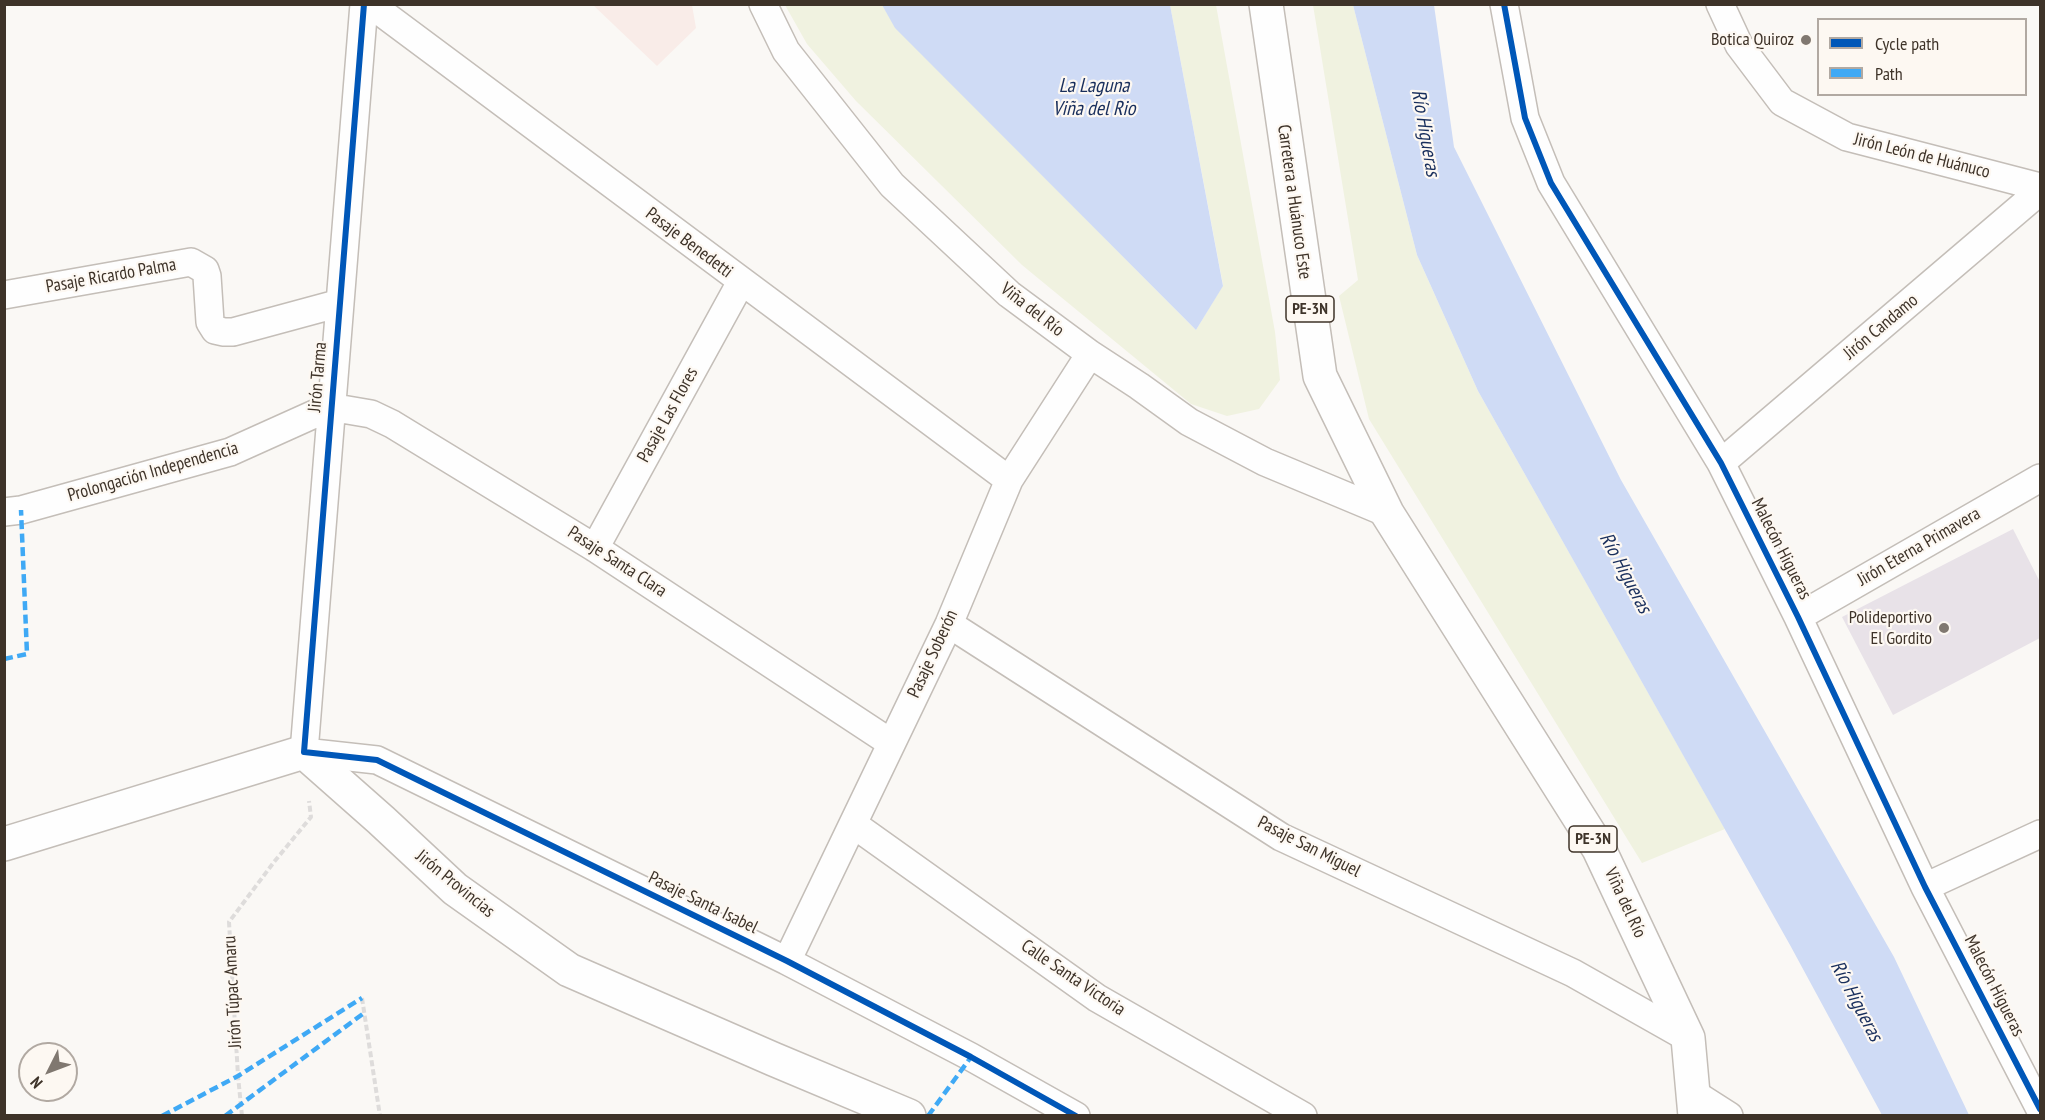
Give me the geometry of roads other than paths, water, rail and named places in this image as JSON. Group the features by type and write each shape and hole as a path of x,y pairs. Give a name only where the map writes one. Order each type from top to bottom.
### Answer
{"main road":[{"name":"Carretera a Huánuco Este","path":"1266,4 1320,376 1387,513 1434,586"},
{"name":"Viña del Río","path":"1434,586 1599,849 1688,1038 1694,1104"},
{"path":"4,844 304,752"},
{"name":"Jirón Provincias","path":"304,752 455,889 569,970 909,1116"}],"street":[{"name":"Jirón Tarma","path":"304,752 364,4"},
{"name":"Pasaje Benedetti","path":"370,4 1009,480"},
{"name":"Viña del Río","path":"763,4 786,51 892,185 1009,294 1090,354 1189,422 1265,462 1387,513"},
{"name":"Malecón Higueras","path":"1504,4 1525,118 1551,183 1721,463 1798,617 1925,886 2040,1109"},
{"name":"Jirón León de Huánuco","path":"1720,4 1739,45 1782,102 1847,137 2040,187"},
{"name":"Jirón Candamo","path":"1721,463 2040,191"},
{"name":"Pasaje Ricardo Palma","path":"4,295 191,262 205,270 210,322 215,330 233,332 340,303"},
{"name":"Pasaje Las Flores","path":"595,548 741,282"},
{"name":"Pasaje Soberón","path":"787,961 948,624 1009,480 1090,354"},
{"name":"Pasaje Santa Clara","path":"330,406 371,414 392,424 595,548 891,742"},
{"name":"Prolongación Independencia","path":"4,512 21,510 230,452 330,406"},
{"name":"Jirón Eterna Primavera","path":"1798,617 2040,478"},
{"name":"Pasaje San Miguel","path":"948,624 1281,837 1573,973 1688,1038"},
{"name":"Pasaje Santa Isabel","path":"304,752 377,760 787,961 971,1057 1076,1116"},
{"name":"Calle Santa Victoria","path":"853,824 1097,998 1303,1116"},
{"path":"1925,886 2040,834"},
{"path":"1694,1104 1729,1116"}],"water":[{"name":"La Laguna Viña del Rio","path":"882,5 1170,5 1223,286 1196,330 895,28"},
{"name":"Río Higueras","path":"1353,5 1434,5 1454,147 1621,480 1894,957 1969,1115 1882,1115 1790,945 1478,391 1417,255"}],"place":[{"name":"Botica Quiroz","path":"1806,40"},
{"name":"Polideportivo El Gordito","path":"1944,628"}]}
